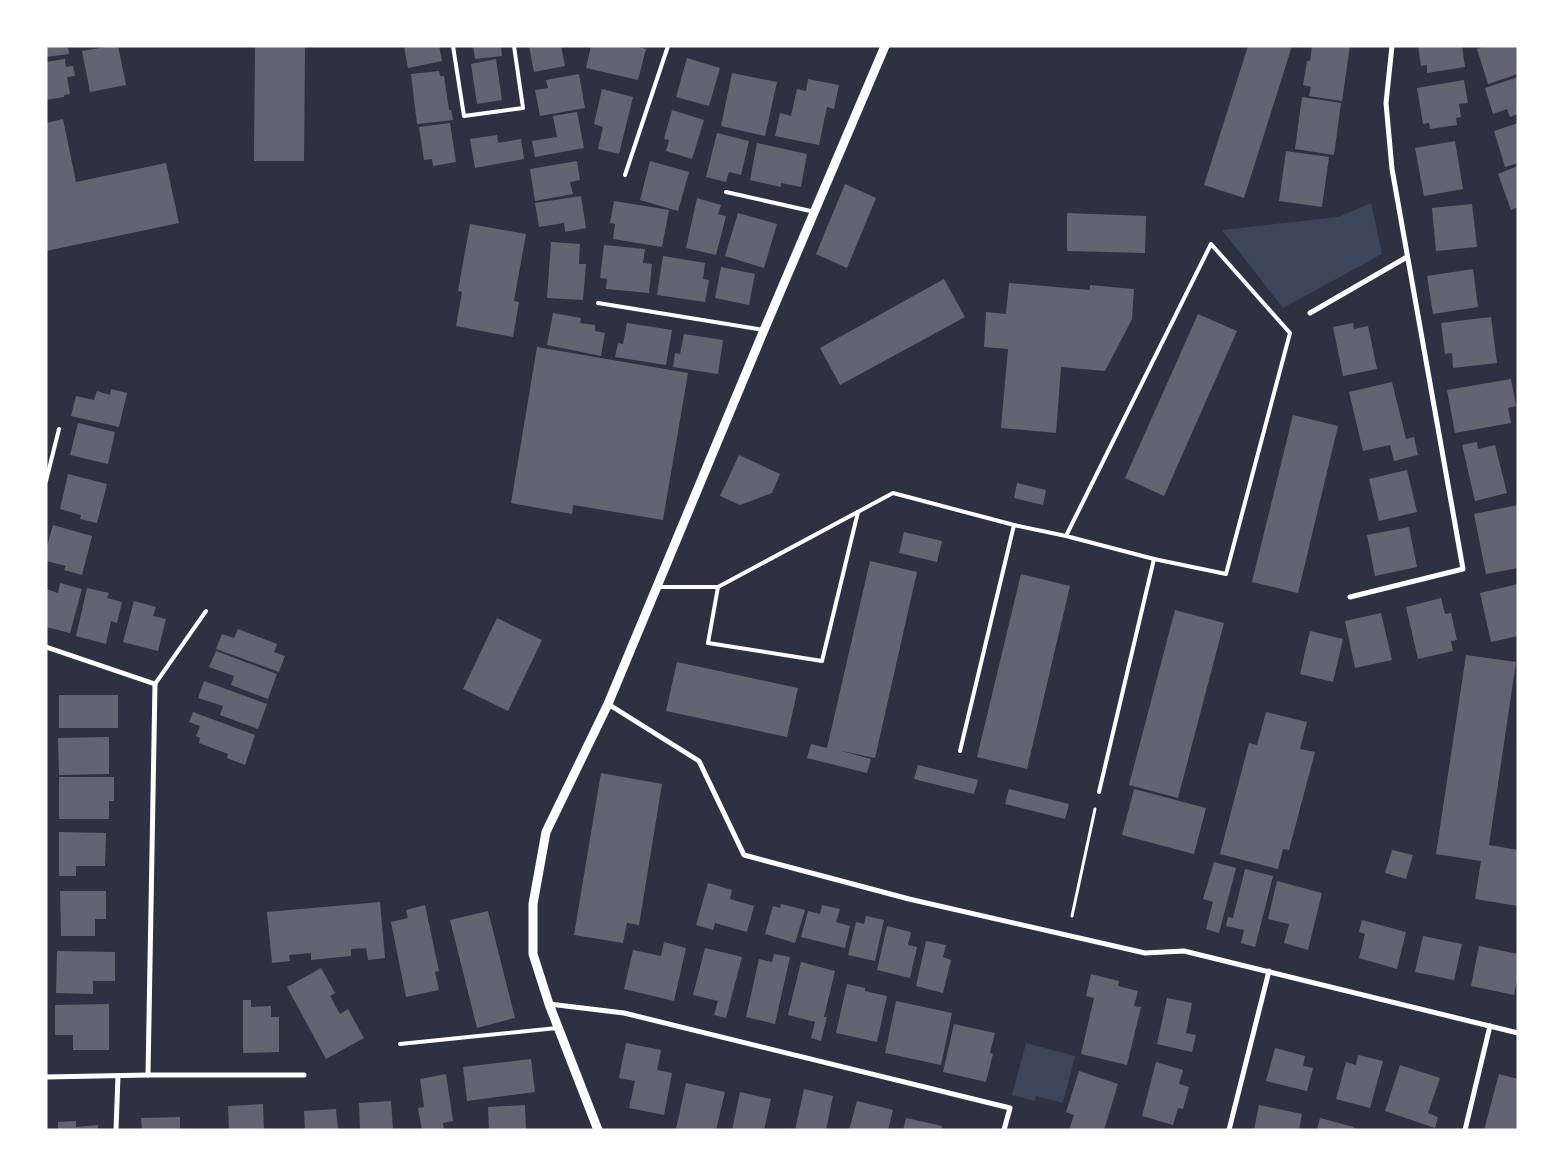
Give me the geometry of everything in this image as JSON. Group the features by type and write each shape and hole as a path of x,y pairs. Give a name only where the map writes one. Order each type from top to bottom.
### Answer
{"street":[{"path":"598,1130 549,1004 532,954 532,904 546,832 608,704 885,46"},
{"path":"1350,597 1463,569 1392,168 1386,103 1392,46"},
{"path":"1310,313 1407,256"},
{"path":"46,647 154,684 148,1075"},
{"path":"608,704 698,761 744,855 909,899 1145,953 1184,951 1518,1033"},
{"path":"1229,1130 1269,972"},
{"path":"549,1004 624,1013 1010,1108 1004,1130"},
{"path":"1465,1130 1490,1026"},
{"path":"46,1077 304,1075"},
{"path":"116,1130 118,1076"}],"lane":[{"path":"453,46 464,116 523,108 514,46"},
{"path":"626,175 668,46"},
{"path":"726,192 815,212"},
{"path":"656,587 718,587 894,493 1014,525 1066,536 1154,559 1226,574 1290,333 1211,244 1066,536"},
{"path":"598,303 764,330"},
{"path":"46,481 59,429"},
{"path":"718,587 708,643 822,661 858,512"},
{"path":"960,751 1014,525"},
{"path":"1099,792 1154,559"},
{"path":"154,684 206,611"},
{"path":"400,1044 559,1028"}],"path":[{"path":"1068,935 1099,792"}],"shaded area":[{"path":"1371,203 1382,254 1283,308 1222,230 1338,217"},
{"path":"1026,1043 1075,1056 1063,1103 1036,1096 1035,1101 1012,1095"}],"building":[{"path":"46,46 68,46 69,54 46,57"},
{"path":"118,46 126,85 90,92 82,51"},
{"path":"255,46 305,46 304,161 254,161"},
{"path":"404,46 439,46 442,61 408,68"},
{"path":"473,46 501,46 502,56 475,59"},
{"path":"529,46 561,46 565,66 534,72"},
{"path":"591,46 635,46 646,49 638,80 586,68"},
{"path":"1248,46 1292,46 1244,198 1204,185"},
{"path":"1312,46 1350,46 1342,101 1309,96 1311,87 1303,85"},
{"path":"1418,46 1462,46 1465,67 1427,73 1427,65 1421,66"},
{"path":"1485,46 1518,46 1518,74 1488,84 1477,49"},
{"path":"687,58 720,68 709,106 676,97"},
{"path":"65,59 66,67 73,66 75,76 67,77 70,94 46,100 46,62"},
{"path":"496,59 502,100 477,104 471,64"},
{"path":"439,71 440,76 444,76 449,110 451,110 453,120 417,124 411,74"},
{"path":"732,73 777,82 765,136 721,126"},
{"path":"579,74 585,108 540,116 535,90 548,88 546,80"},
{"path":"1518,77 1518,114 1510,117 1507,109 1493,114 1485,88"},
{"path":"808,79 839,85 834,109 827,107 819,145 775,136 780,113 791,116 797,89 806,91"},
{"path":"1464,80 1468,103 1459,104 1461,117 1456,118 1457,125 1430,129 1429,123 1423,124 1417,88"},
{"path":"602,89 633,97 619,154 598,149 603,127 594,124"},
{"path":"1302,97 1341,103 1334,155 1295,149"},
{"path":"672,110 704,120 692,159 666,151 669,140 664,139"},
{"path":"577,112 584,148 535,157 532,141 557,137 553,116"},
{"path":"63,119 76,182 166,163 179,223 46,251 46,123"},
{"path":"450,123 456,162 433,166 432,159 424,160 419,127"},
{"path":"1518,123 1518,163 1505,167 1494,131"},
{"path":"717,133 749,141 741,175 729,172 726,182 706,177"},
{"path":"497,135 498,143 521,139 524,159 475,168 470,139"},
{"path":"1455,141 1463,189 1424,196 1415,148"},
{"path":"757,143 807,154 801,187 781,183 781,187 750,180"},
{"path":"1286,151 1329,157 1322,207 1279,201"},
{"path":"577,161 580,180 570,182 573,194 535,201 530,169"},
{"path":"650,161 689,172 678,211 640,200"},
{"path":"1518,166 1518,207 1511,210 1498,174"},
{"path":"845,184 876,198 847,268 816,254"},
{"path":"581,196 586,228 565,232 564,223 539,227 535,203"},
{"path":"697,198 721,205 718,214 726,216 716,255 686,248"},
{"path":"614,201 669,210 662,247 613,239 615,224 610,223"},
{"path":"1472,204 1477,247 1436,251 1432,208"},
{"path":"738,213 777,224 764,268 725,256"},
{"path":"1067,213 1146,216 1145,253 1067,251"},
{"path":"470,224 526,234 514,301 519,302 513,337 456,326 462,292 458,291"},
{"path":"551,242 580,244 579,264 586,264 583,300 547,298"},
{"path":"604,245 645,249 643,263 652,264 649,293 606,289 607,279 600,278"},
{"path":"663,256 705,263 703,279 709,280 705,302 657,295"},
{"path":"721,267 755,274 749,305 715,298"},
{"path":"1473,269 1478,307 1433,314 1427,276"},
{"path":"944,279 965,317 840,385 820,348"},
{"path":"1009,283 1090,290 1090,285 1134,289 1132,319 1105,371 1061,367 1056,433 1001,428 1008,349 984,347 986,312 1006,314"},
{"path":"553,313 581,318 580,323 595,325 595,331 605,333 601,356 547,345"},
{"path":"1198,314 1237,331 1164,496 1125,478"},
{"path":"1491,317 1497,363 1453,368 1452,353 1445,354 1441,323"},
{"path":"627,323 672,330 666,365 615,357 618,343 623,344"},
{"path":"1353,323 1354,329 1368,326 1377,369 1343,376 1333,327"},
{"path":"684,334 723,340 718,374 673,367 675,353 680,354"},
{"path":"537,347 688,373 663,520 573,505 572,514 511,503"},
{"path":"1511,379 1516,406 1508,408 1511,423 1455,433 1447,390"},
{"path":"1392,382 1406,439 1414,437 1418,455 1394,461 1390,445 1363,451 1349,392"},
{"path":"111,389 127,393 119,427 71,416 76,396 94,400 97,391 110,395"},
{"path":"1293,415 1338,426 1298,593 1252,582"},
{"path":"78,423 115,432 108,464 70,455"},
{"path":"1477,442 1478,449 1495,445 1507,493 1475,501 1462,445"},
{"path":"739,455 780,474 772,493 740,505 720,496"},
{"path":"1407,470 1417,512 1379,521 1369,479"},
{"path":"68,474 107,484 97,523 80,519 81,515 60,509"},
{"path":"1017,483 1046,490 1043,505 1014,498"},
{"path":"1518,505 1518,568 1486,574 1474,514"},
{"path":"53,525 92,536 82,575 64,570 66,566 46,561 46,550"},
{"path":"1409,527 1417,567 1375,576 1367,535"},
{"path":"904,532 942,541 937,562 899,553"},
{"path":"870,561 917,572 875,758 838,750 871,759 867,773 807,758 811,744 827,748"},
{"path":"1021,574 1070,586 1027,769 977,757"},
{"path":"60,583 82,589 70,633 46,627 46,589 58,593"},
{"path":"1518,584 1518,636 1491,642 1480,593"},
{"path":"87,588 109,593 107,598 122,602 117,623 111,621 106,644 76,636"},
{"path":"1441,598 1445,614 1451,613 1457,640 1451,641 1453,651 1418,659 1406,607"},
{"path":"134,601 156,607 153,616 166,619 158,651 123,642"},
{"path":"1175,610 1224,623 1178,798 1129,785"},
{"path":"1381,613 1392,660 1355,668 1345,621"},
{"path":"497,618 542,640 508,711 463,689"},
{"path":"238,629 277,644 274,652 285,656 279,672 216,649 222,634 234,638"},
{"path":"1310,631 1343,639 1333,682 1300,674"},
{"path":"216,651 277,674 268,699 231,685 234,676 209,667"},
{"path":"1466,655 1516,662 1489,845 1518,850 1518,906 1475,899 1481,861 1436,854"},
{"path":"677,662 798,688 787,737 666,711"},
{"path":"204,681 267,704 258,729 220,715 223,706 198,698"},
{"path":"59,695 118,695 118,728 59,728"},
{"path":"193,712 255,735 245,765 227,758 228,754 199,743 200,738 196,736 200,726 189,722"},
{"path":"1266,712 1307,722 1300,749 1315,752 1289,850 1283,849 1278,869 1220,854 1249,743 1257,745"},
{"path":"109,737 109,774 59,775 58,738"},
{"path":"918,765 978,780 974,794 914,779"},
{"path":"601,773 662,784 639,925 627,923 623,943 574,935"},
{"path":"59,777 114,777 114,801 109,801 109,819 59,819"},
{"path":"1009,789 1069,804 1065,819 1005,804"},
{"path":"1134,789 1206,808 1194,854 1122,835"},
{"path":"59,832 106,833 105,866 76,866 76,876 59,876"},
{"path":"1392,850 1413,855 1406,879 1385,873"},
{"path":"1214,862 1236,868 1219,933 1206,929 1213,902 1203,899"},
{"path":"1245,869 1273,876 1255,947 1241,943 1244,930 1226,926 1228,917 1233,918"},
{"path":"1277,881 1322,893 1308,950 1284,943 1289,924 1268,919"},
{"path":"708,883 732,890 730,899 754,906 747,932 715,923 713,930 696,925"},
{"path":"60,891 106,891 106,919 95,919 95,936 61,936"},
{"path":"380,902 385,958 368,960 366,948 351,949 351,956 311,960 311,953 289,955 290,961 272,963 267,912"},
{"path":"781,904 805,910 795,943 765,934 773,906 780,908"},
{"path":"425,905 439,971 435,972 439,990 406,997 391,922 408,918 406,910"},
{"path":"822,905 840,909 836,922 850,926 845,948 801,937 808,911 820,914"},
{"path":"488,911 515,1018 477,1028 450,920"},
{"path":"866,916 884,920 875,961 848,955 856,922 864,924"},
{"path":"1362,920 1406,932 1397,969 1359,958 1365,934 1359,932"},
{"path":"887,926 911,932 908,945 917,947 910,978 877,970"},
{"path":"1423,936 1462,944 1454,980 1415,972"},
{"path":"926,941 946,945 943,957 951,960 943,993 916,986"},
{"path":"664,942 686,948 674,1001 624,989 633,950 661,956"},
{"path":"1479,946 1518,954 1518,976 1514,995 1471,986"},
{"path":"705,948 742,957 726,1018 714,1015 718,1001 693,995"},
{"path":"57,951 115,952 115,981 93,981 93,994 56,993"},
{"path":"774,954 790,957 775,1024 746,1017 759,959 772,962"},
{"path":"801,962 835,971 824,1017 827,1017 821,1041 811,1038 815,1022 788,1015"},
{"path":"321,968 335,993 330,996 340,1014 348,1009 364,1038 326,1059 287,987"},
{"path":"1091,974 1119,981 1118,986 1138,991 1134,1006 1141,1007 1127,1065 1081,1054 1094,998 1086,996"},
{"path":"847,984 865,988 865,991 887,996 877,1042 836,1033"},
{"path":"1167,998 1192,1003 1186,1033 1196,1035 1192,1052 1157,1044"},
{"path":"243,1000 251,1000 251,1007 271,1006 271,1017 279,1017 279,1052 243,1053"},
{"path":"896,1001 952,1013 941,1065 885,1053"},
{"path":"109,1004 109,1050 73,1050 73,1035 55,1035 55,1005"},
{"path":"954,1024 995,1033 990,1053 993,1054 986,1082 943,1072"},
{"path":"626,1043 661,1050 657,1070 672,1073 664,1115 629,1108 635,1081 619,1078"},
{"path":"1275,1048 1305,1056 1303,1066 1313,1068 1307,1091 1266,1081"},
{"path":"1358,1055 1383,1061 1370,1108 1336,1099 1346,1062 1356,1065"},
{"path":"531,1059 535,1092 467,1101 463,1067"},
{"path":"1156,1062 1183,1070 1179,1084 1189,1087 1183,1109 1178,1108 1173,1125 1142,1116"},
{"path":"1400,1065 1440,1078 1428,1113 1438,1117 1435,1128 1385,1111"},
{"path":"1079,1071 1118,1084 1104,1130 1069,1130 1074,1115 1066,1112"},
{"path":"446,1074 453,1121 443,1123 444,1130 422,1130 418,1108 424,1107 420,1079"},
{"path":"1499,1074 1518,1079 1518,1130 1484,1130"},
{"path":"686,1083 725,1092 716,1130 676,1129"},
{"path":"804,1089 833,1096 826,1130 795,1130"},
{"path":"740,1092 771,1099 764,1130 732,1130"},
{"path":"391,1101 393,1130 360,1130 359,1103"},
{"path":"857,1101 893,1110 888,1130 849,1130"},
{"path":"263,1104 264,1130 229,1130 228,1106"},
{"path":"525,1105 526,1130 489,1130 488,1107"},
{"path":"1259,1105 1302,1114 1299,1130 1254,1130"},
{"path":"336,1109 338,1130 305,1130 304,1111"},
{"path":"180,1117 180,1130 142,1130 141,1118"},
{"path":"906,1118 942,1126 941,1130 903,1130"},
{"path":"1320,1118 1354,1127 1353,1130 1317,1130"},
{"path":"76,1121 76,1127 98,1125 98,1130 58,1130 58,1122"}]}
